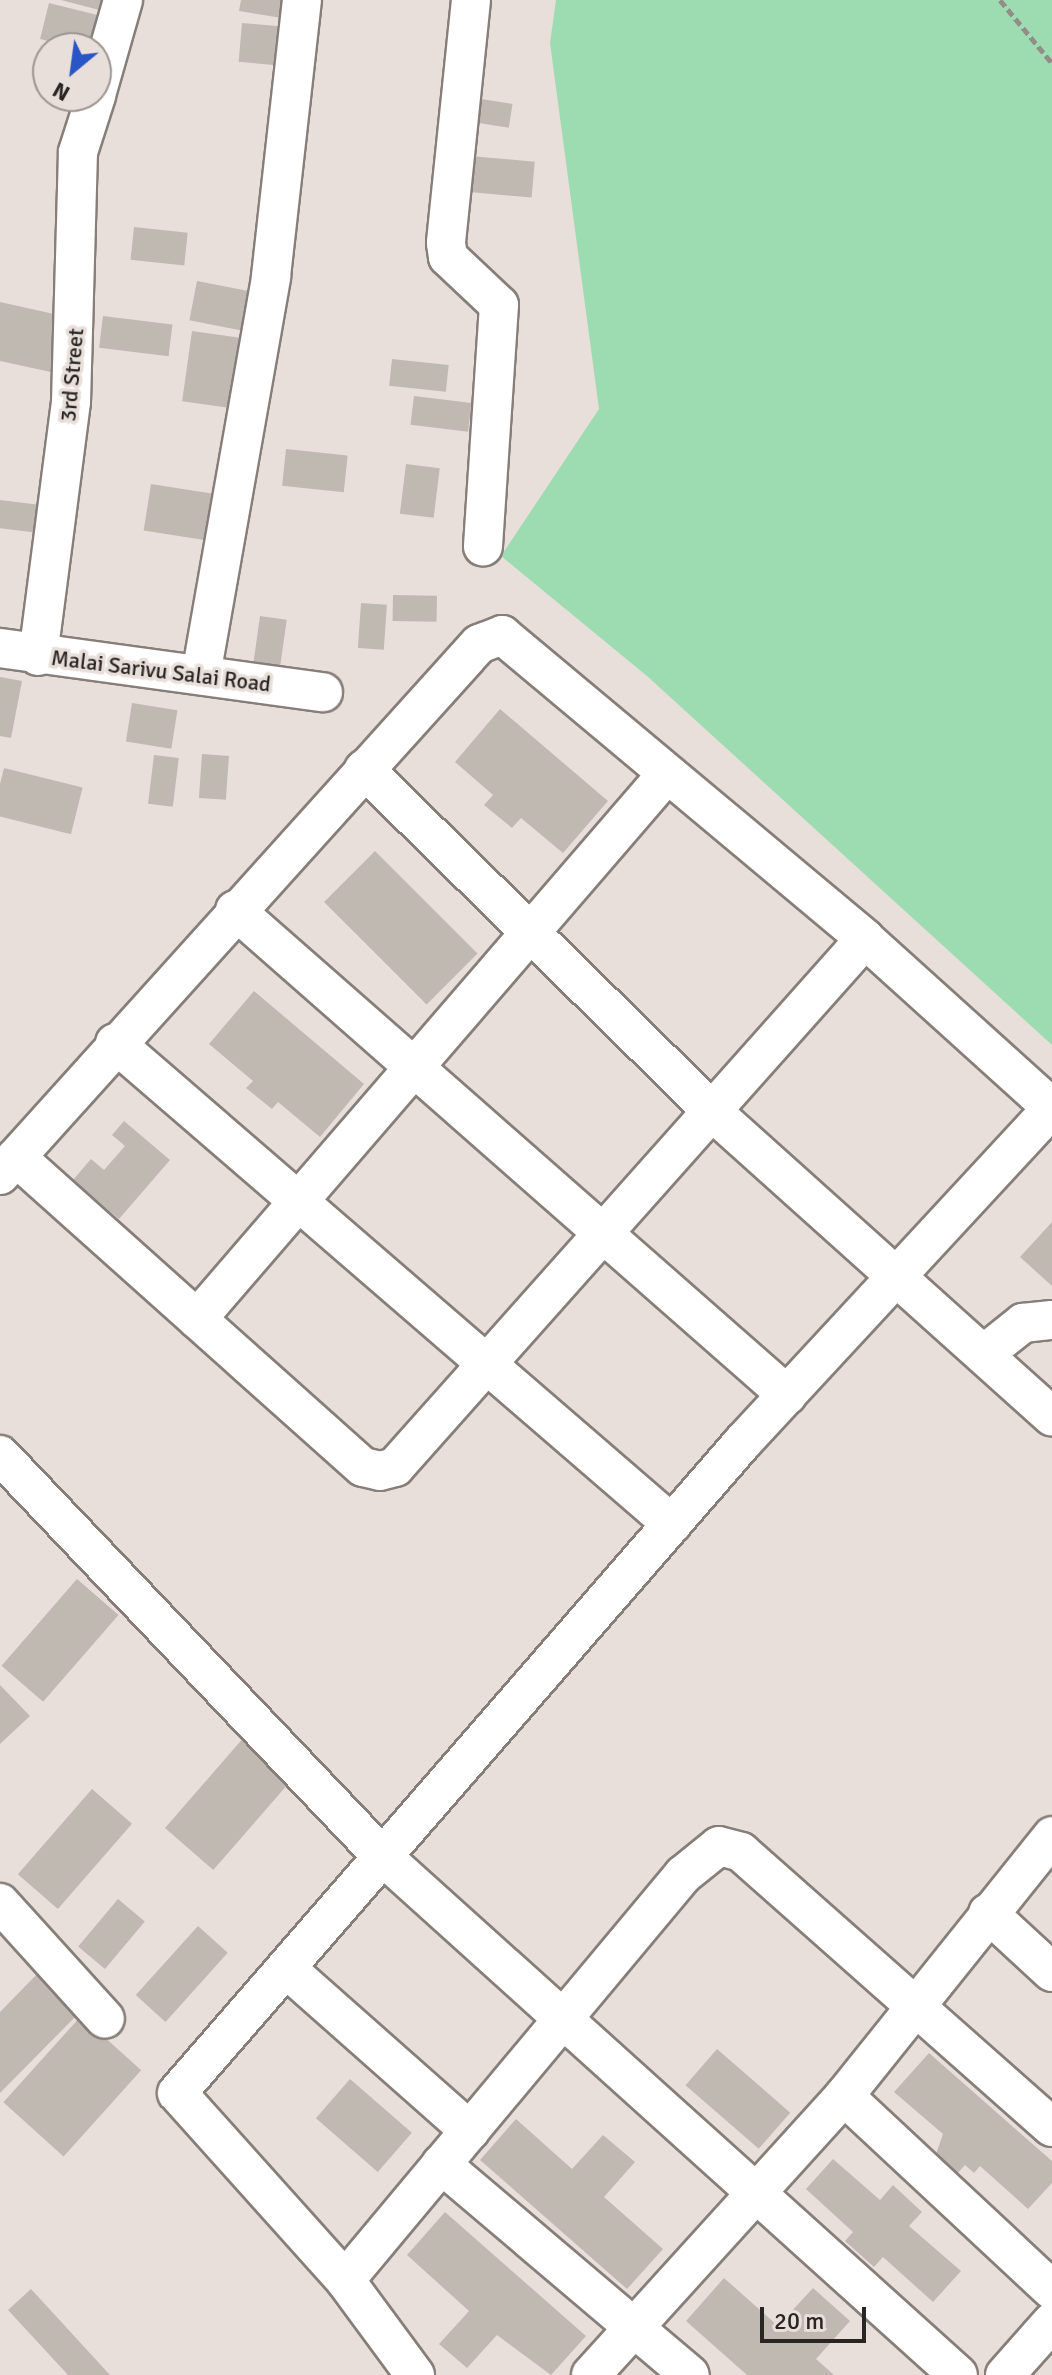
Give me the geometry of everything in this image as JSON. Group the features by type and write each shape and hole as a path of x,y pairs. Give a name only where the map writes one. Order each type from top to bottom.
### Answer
{"street":[{"name":"3rd Street","path":"112,39 123,0"},
{"path":"201,675 271,276 302,0"},
{"path":"471,0 446,243 448,257 499,305 483,546"},
{"name":"3rd Street","path":"38,656 71,402 78,152 91,112"},
{"path":"415,2375 345,2280 177,2093 288,1970 380,1854 672,1524 1052,1108 865,939 502,635 479,644 235,910 8,1166 197,1319 363,1467 380,1471 395,1467 601,1231 715,1114 865,939"},
{"name":"Malai Sarivu Salai Road","path":"0,648 38,656 323,692"},
{"path":"364,769 715,1114 1052,1416"},
{"path":"197,1319 667,774"},
{"path":"235,910 787,1395"},
{"path":"115,1043 672,1524"},
{"path":"984,1354 1023,1323 1052,1320"},
{"path":"0,1455 380,1854 561,2022 958,2375"},
{"path":"591,2375 844,2096 1052,1836"},
{"path":"345,2280 683,1875 719,1846 741,1852 1052,2127"},
{"path":"0,1903 105,2019"},
{"path":"988,1913 1052,1972"},
{"path":"288,1970 470,2131"},
{"path":"844,2096 1052,2290"},
{"path":"441,2164 690,2375"},
{"path":"1005,2375 1052,2322"}],"path":[{"path":"1000,0 1052,63"}],"green space":[{"path":"556,0 1052,0 1052,1045 647,676 501,556 599,409 550,43"}],"building":[{"path":"61,0 106,0 103,11"},
{"path":"241,0 290,0 288,19 239,11"},
{"path":"49,3 103,17 99,32 42,32"},
{"path":"242,23 280,26 276,65 239,62"},
{"path":"475,98 513,104 509,128 471,122"},
{"path":"470,156 535,162 532,198 467,192"},
{"path":"134,227 188,233 184,265 131,260"},
{"path":"197,281 257,293 249,332 189,320"},
{"path":"0,302 72,318 60,374 0,361"},
{"path":"103,316 172,325 169,356 99,348"},
{"path":"192,331 254,340 245,410 182,401"},
{"path":"392,359 449,365 446,392 389,386"},
{"path":"414,396 472,403 468,432 410,425"},
{"path":"286,449 348,455 344,492 282,486"},
{"path":"406,464 440,468 434,518 400,514"},
{"path":"151,484 221,495 214,542 144,530"},
{"path":"0,500 47,506 43,534 0,528"},
{"path":"393,595 437,596 437,622 393,621"},
{"path":"361,603 387,605 384,650 358,648"},
{"path":"260,616 287,620 280,665 254,662"},
{"path":"0,677 22,681 11,738 0,736"},
{"path":"132,703 177,710 171,749 126,742"},
{"path":"500,709 608,801 563,853 521,818 512,828 484,805 493,795 455,762"},
{"path":"202,754 229,756 226,800 199,798"},
{"path":"154,755 179,758 173,807 148,804"},
{"path":"4,768 83,788 71,834 0,816 0,784"},
{"path":"375,851 478,954 427,1004 324,902"},
{"path":"254,991 364,1084 320,1137 278,1102 272,1109 246,1088 253,1081 209,1044"},
{"path":"124,1121 170,1160 119,1219 73,1180 91,1159 104,1170 125,1146 112,1135"},
{"path":"1052,1222 1052,1286 1020,1257"},
{"path":"77,1579 119,1615 43,1702 2,1666"},
{"path":"0,1685 30,1716 0,1744"},
{"path":"245,1736 293,1778 213,1870 165,1828"},
{"path":"92,1789 132,1824 58,1909 18,1874"},
{"path":"118,1899 145,1921 105,1969 78,1946"},
{"path":"198,1926 228,1953 165,2022 136,1995"},
{"path":"41,1970 82,2010 0,2093 0,2012"},
{"path":"81,2016 141,2070 64,2156 3,2102"},
{"path":"717,2049 790,2113 759,2149 686,2085"},
{"path":"929,2053 1052,2161 1052,2183 1028,2209 980,2166 974,2173 965,2165 956,2175 935,2157 943,2134 894,2092"},
{"path":"350,2079 412,2133 378,2172 316,2118"},
{"path":"516,2119 572,2169 603,2135 635,2162 604,2197 663,2249 627,2289 480,2160"},
{"path":"833,2159 880,2200 893,2185 922,2212 909,2226 961,2271 933,2302 883,2257 874,2267 845,2241 853,2232 806,2189"},
{"path":"445,2212 586,2336 551,2375 497,2335 467,2368 439,2344 469,2311 407,2255"},
{"path":"724,2278 778,2326 813,2288 850,2321 816,2359 834,2375 747,2375 686,2321"},
{"path":"31,2289 110,2375 68,2375 8,2310"}]}
